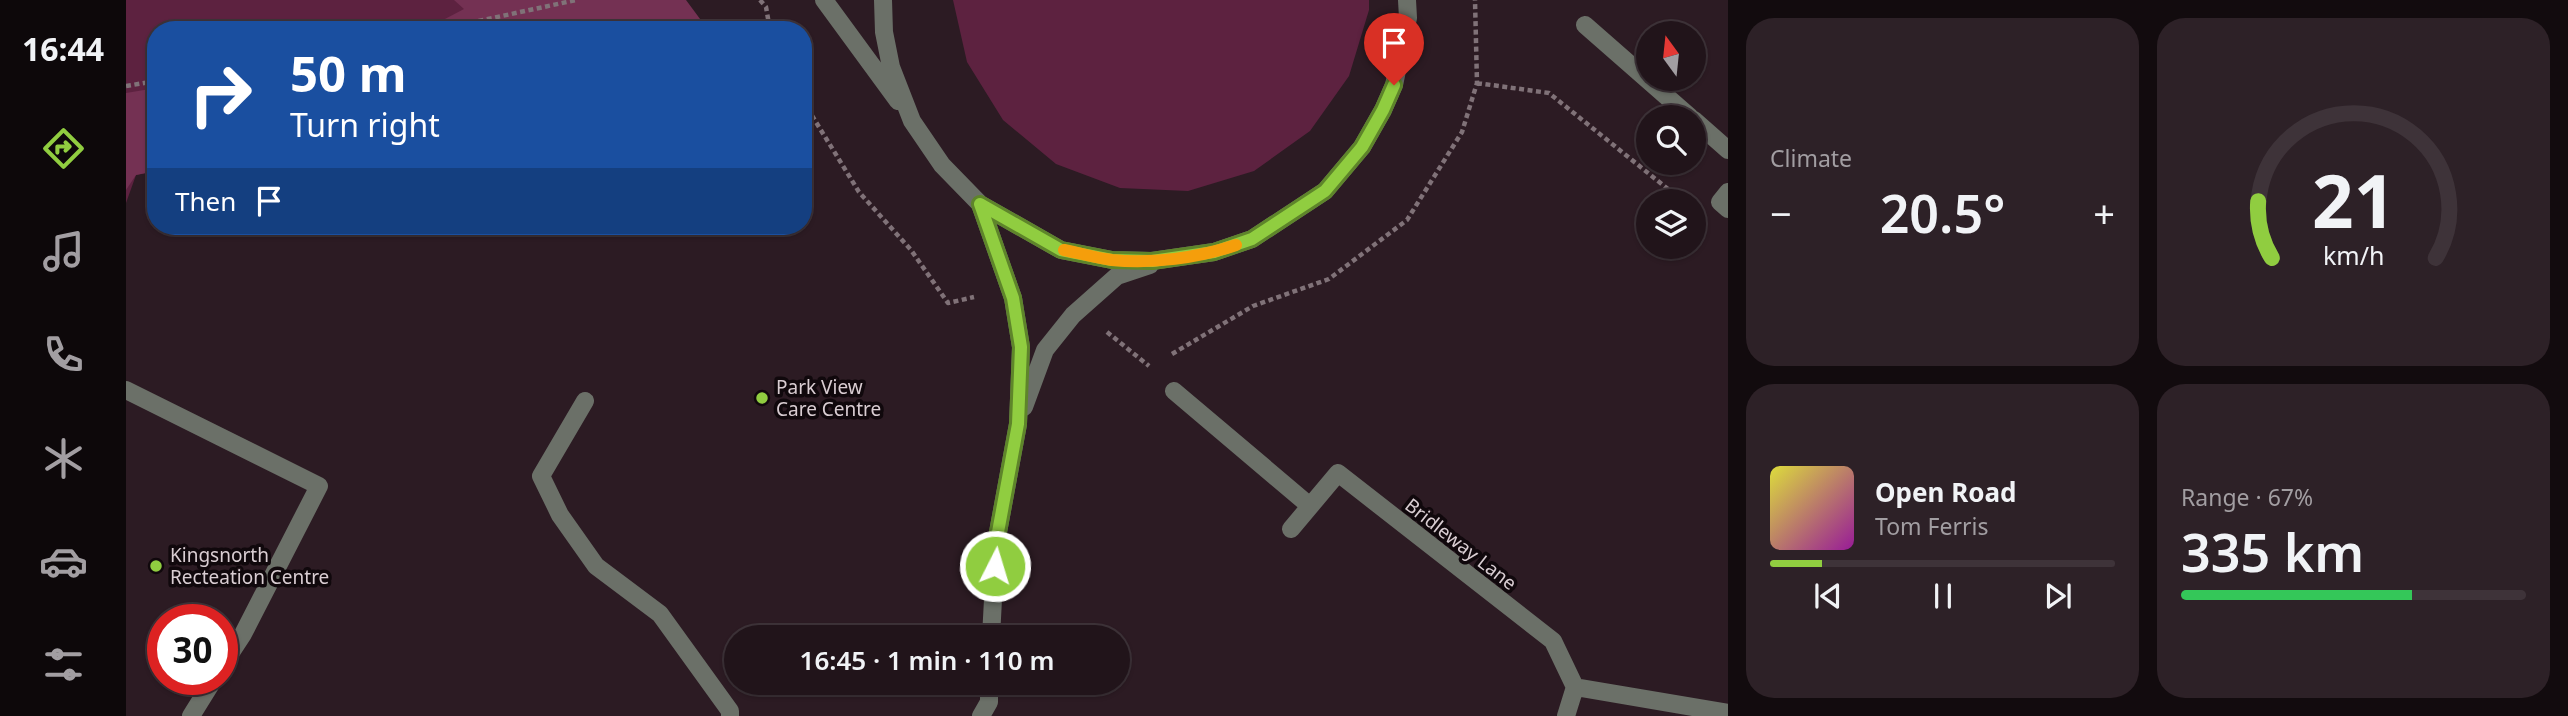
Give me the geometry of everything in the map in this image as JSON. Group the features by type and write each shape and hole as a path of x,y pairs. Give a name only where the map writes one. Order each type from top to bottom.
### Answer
{"street":[{"path":"824,0 942,165 980,204 1061,250 1112,260 1152,261 1214,252 1252,239 1325,191 1362,147 1394,85 1408,18 1407,0"},
{"path":"883,0 884,32 891,67 912,121"},
{"path":"1585,25 1676,105"},
{"path":"1706,131 1728,150"},
{"path":"980,204 1013,298 1021,347 1018,424 996,543 993,625"},
{"path":"1018,424 1045,350 1079,310 1117,276 1172,258"},
{"path":"126,390 319,486 238,642"},
{"path":"1174,391 1310,506"},
{"path":"584,401 541,476 560,515 596,566 660,614 730,711 730,716"},
{"name":"Bridleway Lane","path":"1291,529 1338,473 1553,641 1575,687"},
{"path":"1566,716 1575,687 1728,713"},
{"path":"191,716 204,695"},
{"path":"981,716 989,702 989,695"}],"path":[{"path":"479,21 576,0"},
{"path":"760,0 766,8 768,21"},
{"path":"1162,360 1253,306 1329,279 1407,220 1462,132 1477,83 1475,0"},
{"path":"126,86 147,82"},
{"path":"1477,83 1549,93 1679,198 1725,201"},
{"path":"812,116 859,191 911,250 948,303"},
{"path":"1079,310 1150,367"}],"shaded area":[{"path":"126,0 649,0 622,21 147,21 147,173 136,175 126,203"},
{"path":"454,0 686,0 702,21 441,21 464,9"},
{"path":"953,0 1369,0 1369,10 1349,76 1310,131 1254,171 1188,191 1120,188 1056,164 1003,120 967,62"},
{"path":"147,90 147,173 136,175 126,190 126,93"}],"slow traffic":[{"path":"1064,250 1112,260 1152,261 1214,252 1236,245"}],"place":[{"name":"Park View Care Centre","path":"762,398"},
{"name":"Kingsnorth Recteation Centre","path":"156,566"}],"route":[{"path":"995,566 996,543 1018,424 1021,347 1013,298 980,204 1061,250 1112,260 1152,261 1214,252 1252,239 1325,191 1362,147 1394,85"}]}
